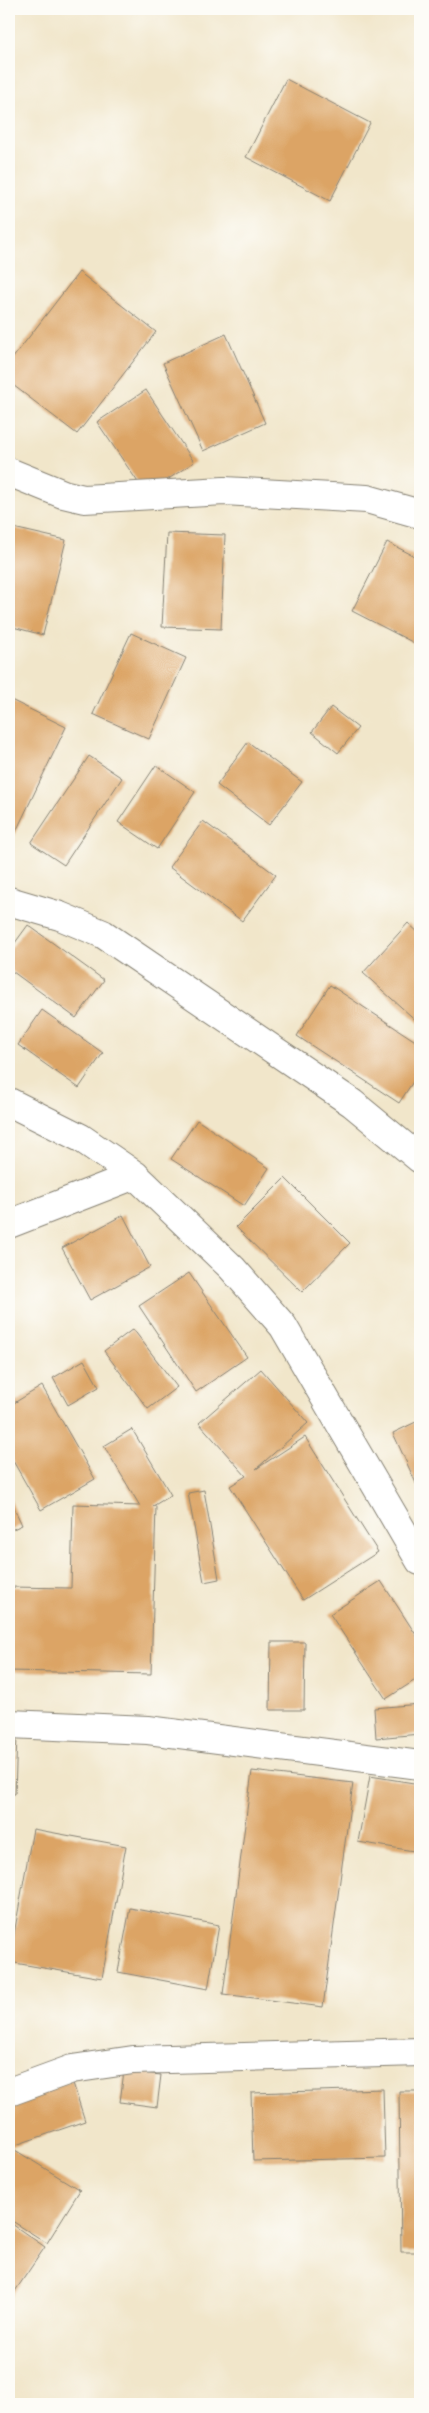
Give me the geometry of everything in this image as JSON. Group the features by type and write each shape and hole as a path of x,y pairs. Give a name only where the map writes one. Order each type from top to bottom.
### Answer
{"street":[{"path":"9,472 63,494 84,499 224,491 367,499 420,514"},
{"path":"9,901 60,916 103,934 352,1103 420,1160"},
{"path":"9,1102 81,1138 135,1175 232,1268 283,1326 420,1561"},
{"path":"9,1224 135,1175"},
{"path":"9,1724 148,1730 420,1765"},
{"path":"9,2092 72,2069 133,2060 420,2052"}],"building":[{"path":"286,79 370,123 330,201 246,157"},
{"path":"79,272 156,332 77,434 9,382 9,363"},
{"path":"226,334 265,423 203,451 163,363"},
{"path":"146,390 194,462 146,494 97,422"},
{"path":"9,527 66,540 43,635 9,626"},
{"path":"167,533 225,535 221,629 162,627"},
{"path":"387,542 420,559 420,646 352,611"},
{"path":"131,633 186,658 149,739 93,714"},
{"path":"9,699 66,727 9,846"},
{"path":"331,707 358,728 338,753 312,732"},
{"path":"248,742 302,782 269,825 217,785"},
{"path":"89,756 122,778 64,865 31,843"},
{"path":"156,765 195,792 157,849 118,822"},
{"path":"203,821 276,875 242,921 169,867"},
{"path":"408,923 420,934 420,1024 363,973"},
{"path":"28,925 104,980 76,1018 9,969 9,951"},
{"path":"330,985 420,1044 420,1071 399,1103 297,1036"},
{"path":"42,1010 103,1053 79,1088 18,1045"},
{"path":"197,1120 269,1168 244,1206 171,1159"},
{"path":"285,1178 350,1243 302,1292 236,1227"},
{"path":"123,1215 150,1267 90,1300 62,1248"},
{"path":"189,1273 247,1357 196,1392 139,1306"},
{"path":"133,1329 177,1387 148,1409 104,1351"},
{"path":"84,1360 99,1387 68,1405 53,1378"},
{"path":"261,1369 308,1423 256,1469 305,1437 378,1552 303,1600 230,1486 246,1476 199,1423"},
{"path":"42,1386 95,1479 41,1510 9,1454 9,1406"},
{"path":"420,1420 420,1492 393,1433"},
{"path":"132,1429 171,1495 153,1506 156,1506 151,1674 9,1671 9,1587 71,1588 73,1504 140,1506 104,1446"},
{"path":"204,1490 219,1579 204,1582 188,1493"},
{"path":"9,1497 22,1525 9,1531"},
{"path":"381,1581 420,1641 420,1677 386,1699 330,1614"},
{"path":"271,1642 305,1642 304,1710 270,1710"},
{"path":"420,1704 420,1734 376,1738 374,1708"},
{"path":"9,1735 17,1735 15,1794 9,1794"},
{"path":"252,1771 353,1783 323,2007 223,1994"},
{"path":"370,1776 420,1784 420,1852 358,1842"},
{"path":"9,1796 12,1797 10,1829 9,1829"},
{"path":"33,1829 126,1846 102,1978 9,1962"},
{"path":"130,1908 219,1925 208,1989 118,1972"},
{"path":"124,2071 161,2075 157,2107 120,2102"},
{"path":"72,2080 85,2121 10,2147 80,2190 47,2243 9,2219 9,2101"},
{"path":"383,2089 385,2158 253,2161 251,2093"},
{"path":"399,2091 420,2091 420,2252 401,2252"},
{"path":"9,2222 45,2247 9,2300"}]}
